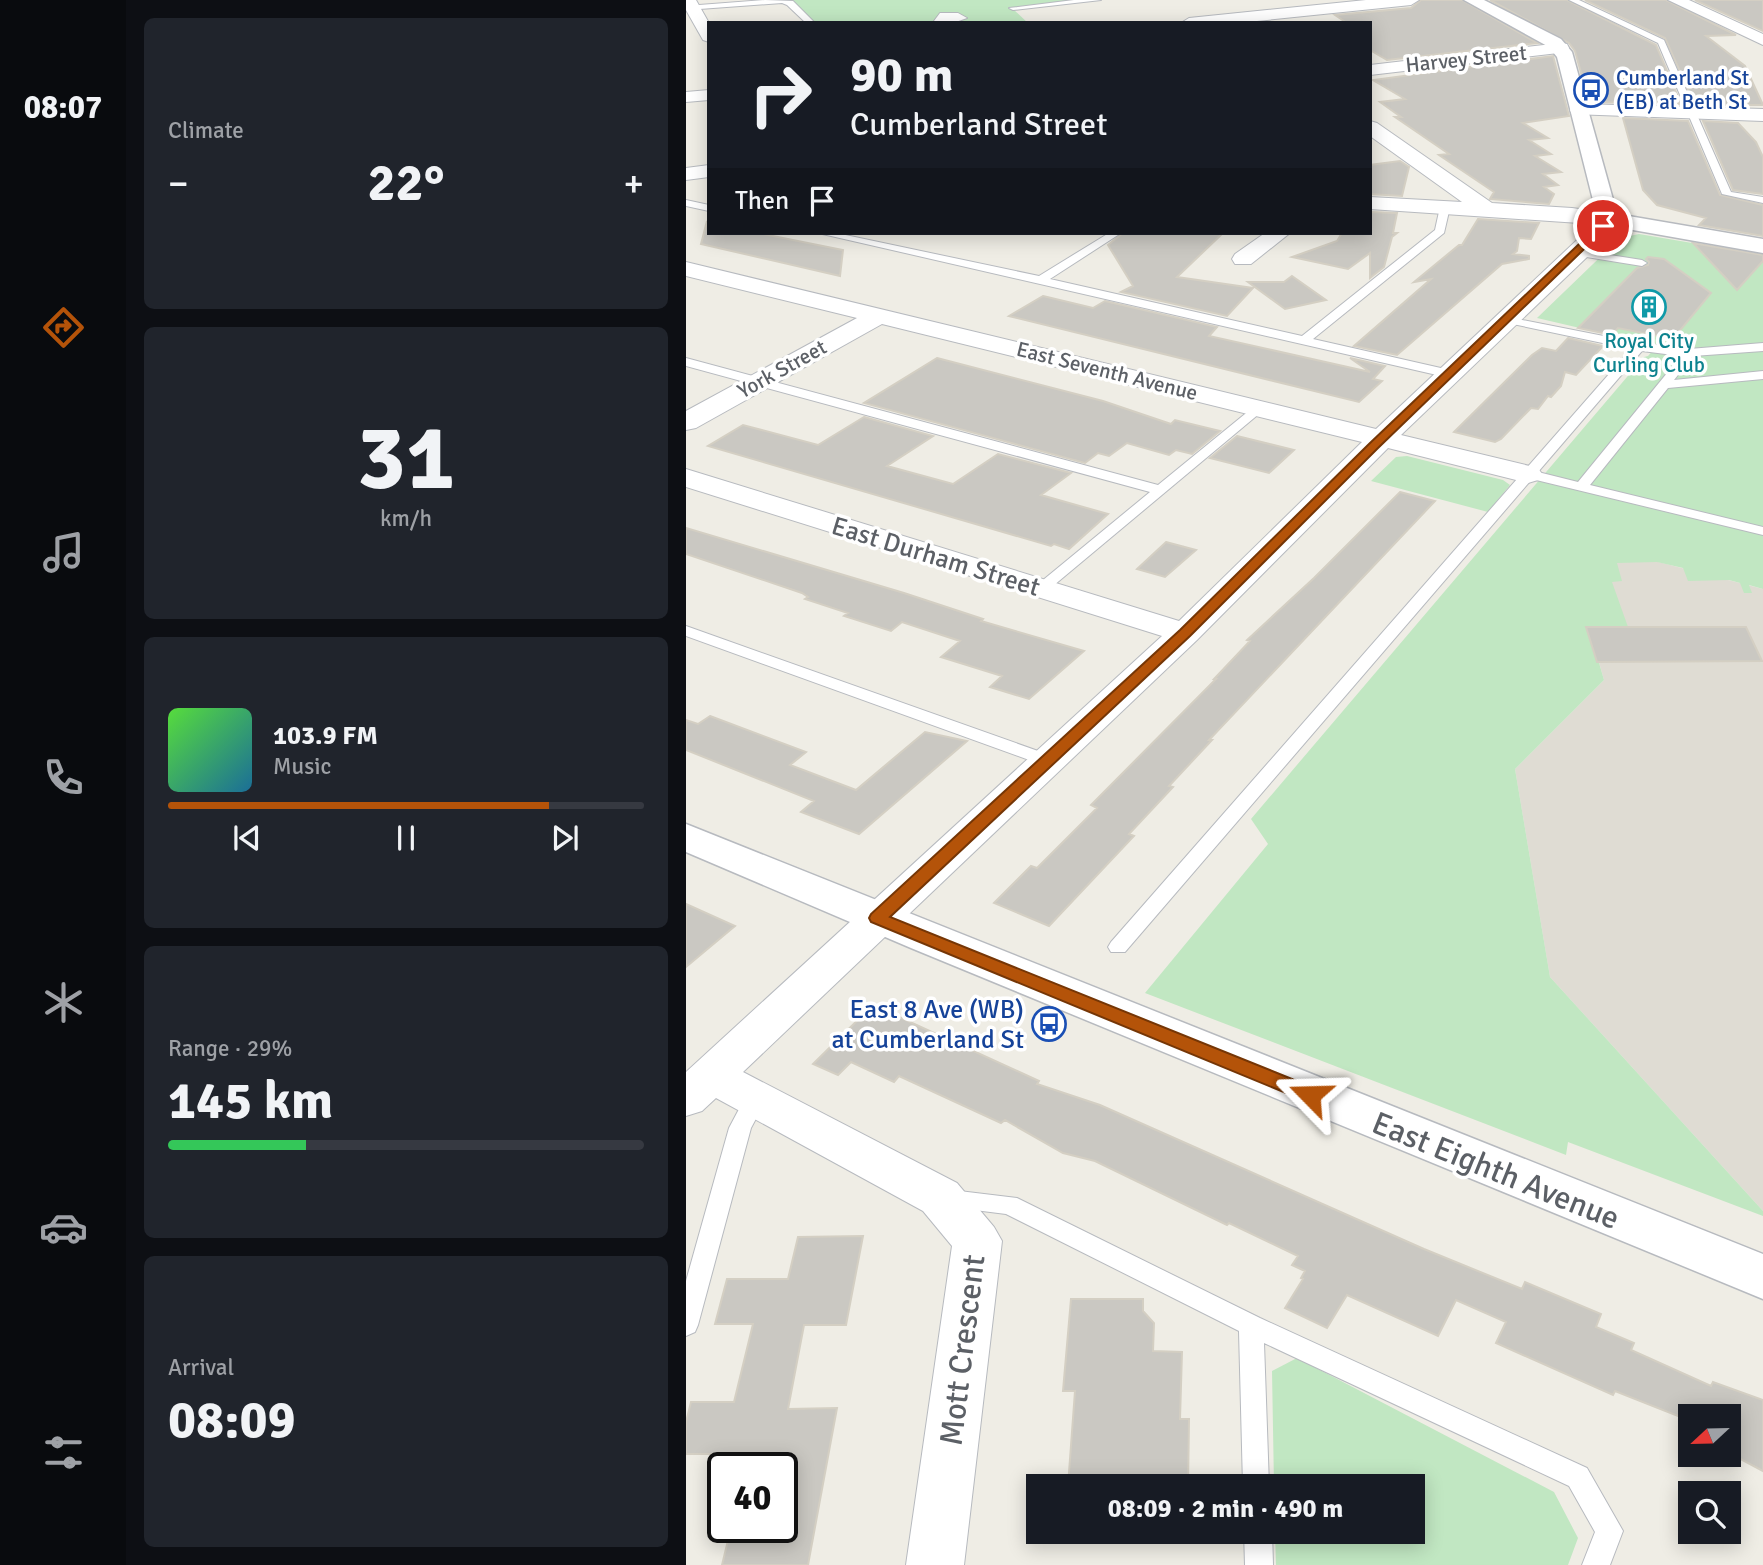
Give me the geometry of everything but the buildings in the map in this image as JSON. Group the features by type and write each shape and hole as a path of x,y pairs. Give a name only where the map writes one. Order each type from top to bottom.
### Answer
{"street":[{"path":"1208,21 1411,0"},
{"path":"699,1087 1185,633 1383,437 1602,229 1607,219 1566,56 1561,48 1472,0"},
{"path":"1676,0 1763,40"},
{"path":"689,5 707,34"},
{"name":"Harvey Street","path":"1372,70 1561,48"},
{"path":"686,97 707,95"},
{"path":"1579,110 1763,115"},
{"path":"1372,128 1486,209"},
{"path":"686,174 707,171"},
{"path":"1372,203 1607,219 1763,246"},
{"path":"1243,259 1276,235"},
{"name":"East Seventh Avenue","path":"686,269 1528,474"},
{"name":"York Street","path":"686,422 878,316"},
{"name":"East Durham Street","path":"686,478 1185,633"},
{"name":"East Eighth Avenue","path":"686,837 877,918 1763,1277"},
{"name":"Mott Crescent","path":"699,1087 755,1100 940,1198 977,1241 935,1565"}],"lane":[{"path":"1013,8 1097,0"},
{"path":"1573,0 1661,42 1727,194 1763,200"},
{"path":"689,5 782,1 790,3 809,21"},
{"path":"940,7 951,19"},
{"path":"686,203 707,208"},
{"path":"1305,340 1440,231 1445,206"},
{"path":"832,235 1450,374"},
{"path":"1041,280 1113,235"},
{"path":"1578,253 1642,263"},
{"path":"1507,320 1646,348 1689,353 1763,347"},
{"path":"1118,947 1528,474 1646,348 1661,337"},
{"path":"1580,488 1689,353"},
{"path":"686,362 1159,490"},
{"path":"1666,384 1763,376"},
{"path":"1042,588 1260,408"},
{"path":"1528,474 1763,531"},
{"path":"686,631 1049,761"},
{"path":"686,1325 740,1128 755,1100"},
{"path":"940,1198 1009,1205 1251,1325 1578,1477 1609,1531 1596,1565"},
{"path":"1251,1325 1256,1474"},
{"path":"1258,1544 1259,1565"}],"shaded area":[{"path":"1612,550 1763,589 1763,1211 1550,977 1515,769 1604,680 1574,574"}],"green space":[{"path":"1097,0 1013,9 1026,21 809,21 788,2"},
{"path":"1639,234 1763,255 1763,589 1749,585 1752,593 1744,593 1740,583 1729,580 1688,581 1683,568 1657,562 1617,563 1622,581 1612,582 1628,627 1589,628 1604,680 1515,769 1550,977 1763,1211 1763,1216 1568,1142 1566,1155 1145,993 1268,844 1251,819 1644,357 1657,346 1537,318 1620,238"},
{"path":"1407,456 1503,480 1510,485 1488,512 1371,481 1396,457"},
{"path":"1297,1358 1554,1492 1578,1538 1568,1565 1276,1565 1275,1544 1425,1544 1425,1474 1274,1474 1272,1371"}],"place":[{"name":"Cumberland St (EB) at Beth St","path":"1591,90"},
{"name":"Royal City Curling Club","path":"1649,307"},
{"name":"East 8 Ave (WB) at Cumberland St","path":"1049,1024"}],"route":[{"path":"1310,1095 877,918 1185,633 1373,447 1600,232 1603,226"}]}
